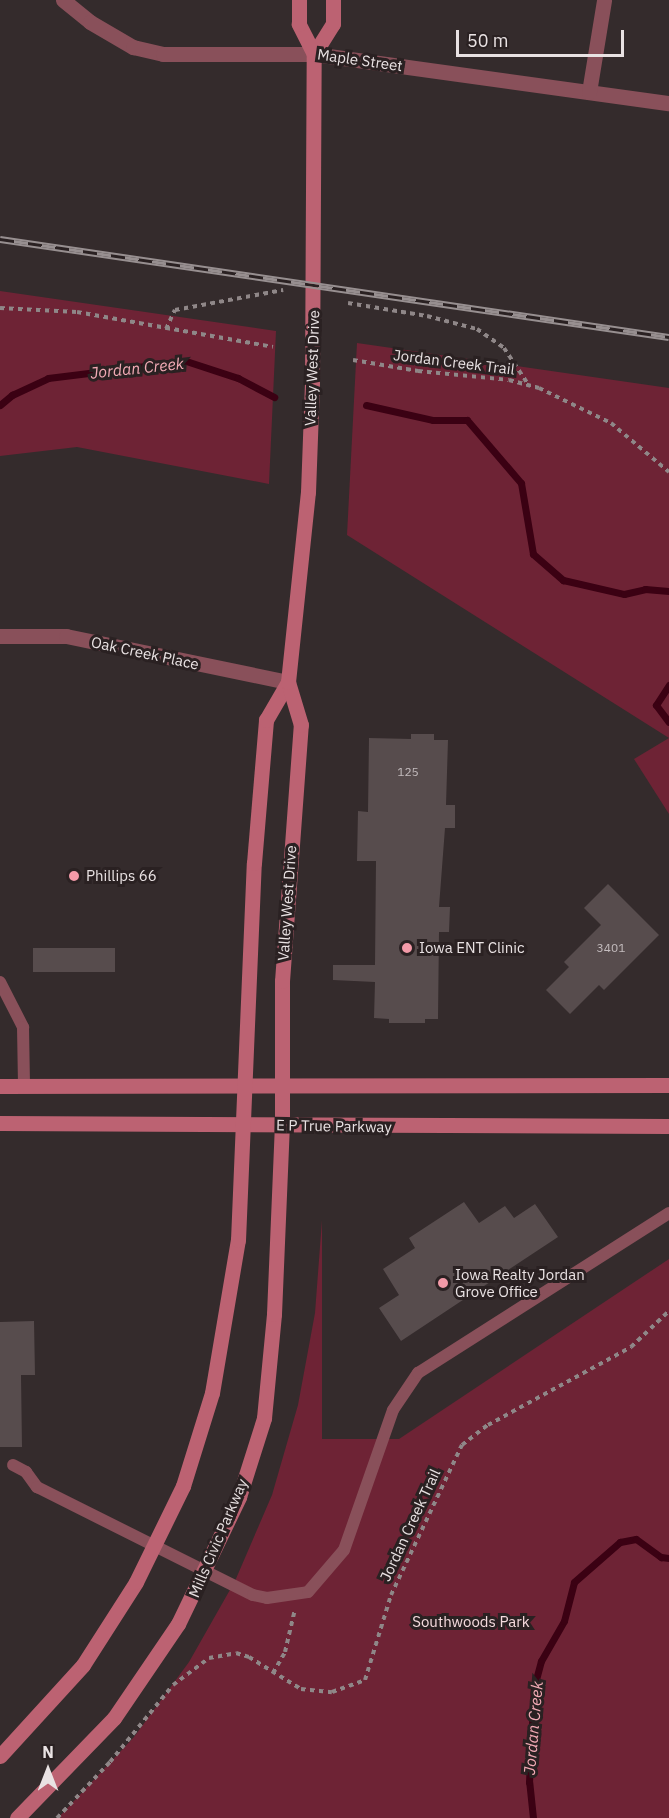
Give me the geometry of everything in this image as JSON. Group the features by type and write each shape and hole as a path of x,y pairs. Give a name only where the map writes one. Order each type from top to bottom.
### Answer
{"main road":[{"name":"Valley West Drive","path":"282,1126 283,957 301,725 288,682 308,492 312,382 314,54 299,24 299,0"},
{"path":"314,54 333,24 333,0"},
{"name":"Valley West Drive","path":"244,1122 254,853 266,720 288,682"},
{"path":"0,1086 669,1085"},
{"path":"0,1756 83,1665 154,1548 183,1486 212,1393 238,1240 244,1122"},
{"name":"E P True Parkway","path":"0,1123 244,1122 282,1126 669,1126"},
{"name":"Mills Civic Parkway","path":"16,1818 114,1718 178,1624 206,1572 239,1497 264,1418 274,1314 282,1126"}],"street":[{"name":"Maple Street","path":"63,0 90,22 133,47 163,54 314,54 669,104"},
{"path":"589,92 604,0"},
{"name":"Oak Creek Place","path":"0,636 66,636 288,682"}],"lane":[{"path":"0,982 23,1027 24,1086"},
{"path":"13,1465 26,1472 37,1487 154,1548 253,1595 267,1598 298,1594 316,1585 339,1559 393,1410 418,1373 669,1213"}],"path":[{"path":"166,329 175,310 283,290"},
{"path":"348,303 427,316 477,329 504,348 529,385"},
{"path":"0,308 50,309 273,347"},
{"name":"Jordan Creek Trail","path":"353,360 529,385 588,409 631,438 669,472"},
{"name":"Jordan Creek Trail","path":"57,1818 110,1762 173,1685 197,1664 236,1653 301,1689 316,1691 332,1692 365,1680 391,1595 462,1445 488,1425 631,1347 669,1311"},
{"path":"273,1673 285,1652 298,1594"}],"green space":[{"path":"0,291 276,331 269,484 77,447 0,456"},
{"path":"357,343 669,388 669,738 347,535"},
{"path":"669,738 669,814 634,759"},
{"name":"Southwoods Park","path":"322,1220 322,1439 399,1439 669,1259 669,1818 58,1818 134,1737 189,1662 235,1581 272,1495 298,1405 315,1313"}],"building":[{"path":"411,734 434,734 434,740 448,740 446,805 455,805 455,828 445,828 439,907 450,907 449,932 439,932 438,1019 425,1019 425,1023 389,1023 389,1019 374,1018 375,982 333,980 333,965 375,965 376,861 357,861 358,811 368,812 369,738 411,739"},
{"path":"608,884 659,935 604,990 599,985 570,1014 546,990 569,967 564,962 601,925 584,908"},
{"path":"33,948 115,948 115,972 33,972"},
{"name":"Iowa Realty Jordan Grove Office","path":"464,1202 479,1223 505,1206 514,1218 535,1204 558,1237 401,1341 379,1308 399,1295 383,1269 415,1248 409,1238"},
{"path":"34,1321 35,1375 21,1375 22,1447 0,1447 0,1322"}],"waterway":[{"name":"Jordan Creek","path":"0,405 12,395 48,378 186,361 238,378 274,397"},
{"name":"Jordan Creek","path":"366,405 433,420 467,420 521,483 533,554 563,580 624,594 645,589 669,591"},
{"name":"Jordan Creek","path":"669,685 656,705 669,722"},
{"name":"Jordan Creek","path":"533,1818 529,1782 534,1687 541,1661 564,1621 574,1582 620,1542 636,1539 661,1557 669,1558"}],"railway":[{"path":"0,239 669,337"}],"place":[{"name":"Phillips 66","path":"74,876"},
{"name":"Iowa ENT Clinic","path":"407,948"},
{"name":"Iowa Realty Jordan Grove Office","path":"443,1283"}]}
